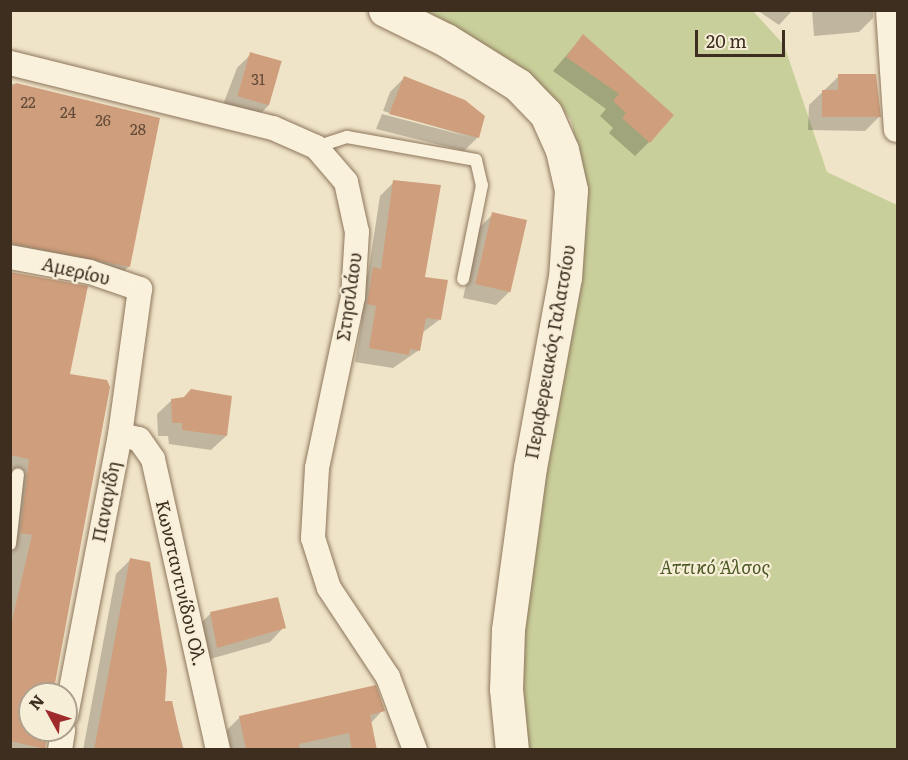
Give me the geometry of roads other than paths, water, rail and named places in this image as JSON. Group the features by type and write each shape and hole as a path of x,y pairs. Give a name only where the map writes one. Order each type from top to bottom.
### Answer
{"street":[{"name":"Περιφερειακός Γαλατσίου","path":"385,10 446,40 518,85 546,114 562,150 571,190 565,277 508,630 506,689 512,750"},
{"path":"888,10 896,130"},
{"name":"Στησιλάου","path":"10,63 227,114 316,147 346,182 357,232 353,297 317,468 313,538 329,588 388,677 415,750"},
{"name":"Αμερίου","path":"10,257 90,272 140,289"},
{"name":"Παναγίδη","path":"72,682 120,435 140,289"},
{"name":"Κωνσταντινίδου Ολ.","path":"120,435 140,439 153,459 218,750"}],"lane":[{"path":"316,147 347,137 369,139 476,160 482,185 463,279"},
{"path":"10,544 18,474"}],"park label":[{"name":"Αττικό Άλσος","path":"715,567"}]}
